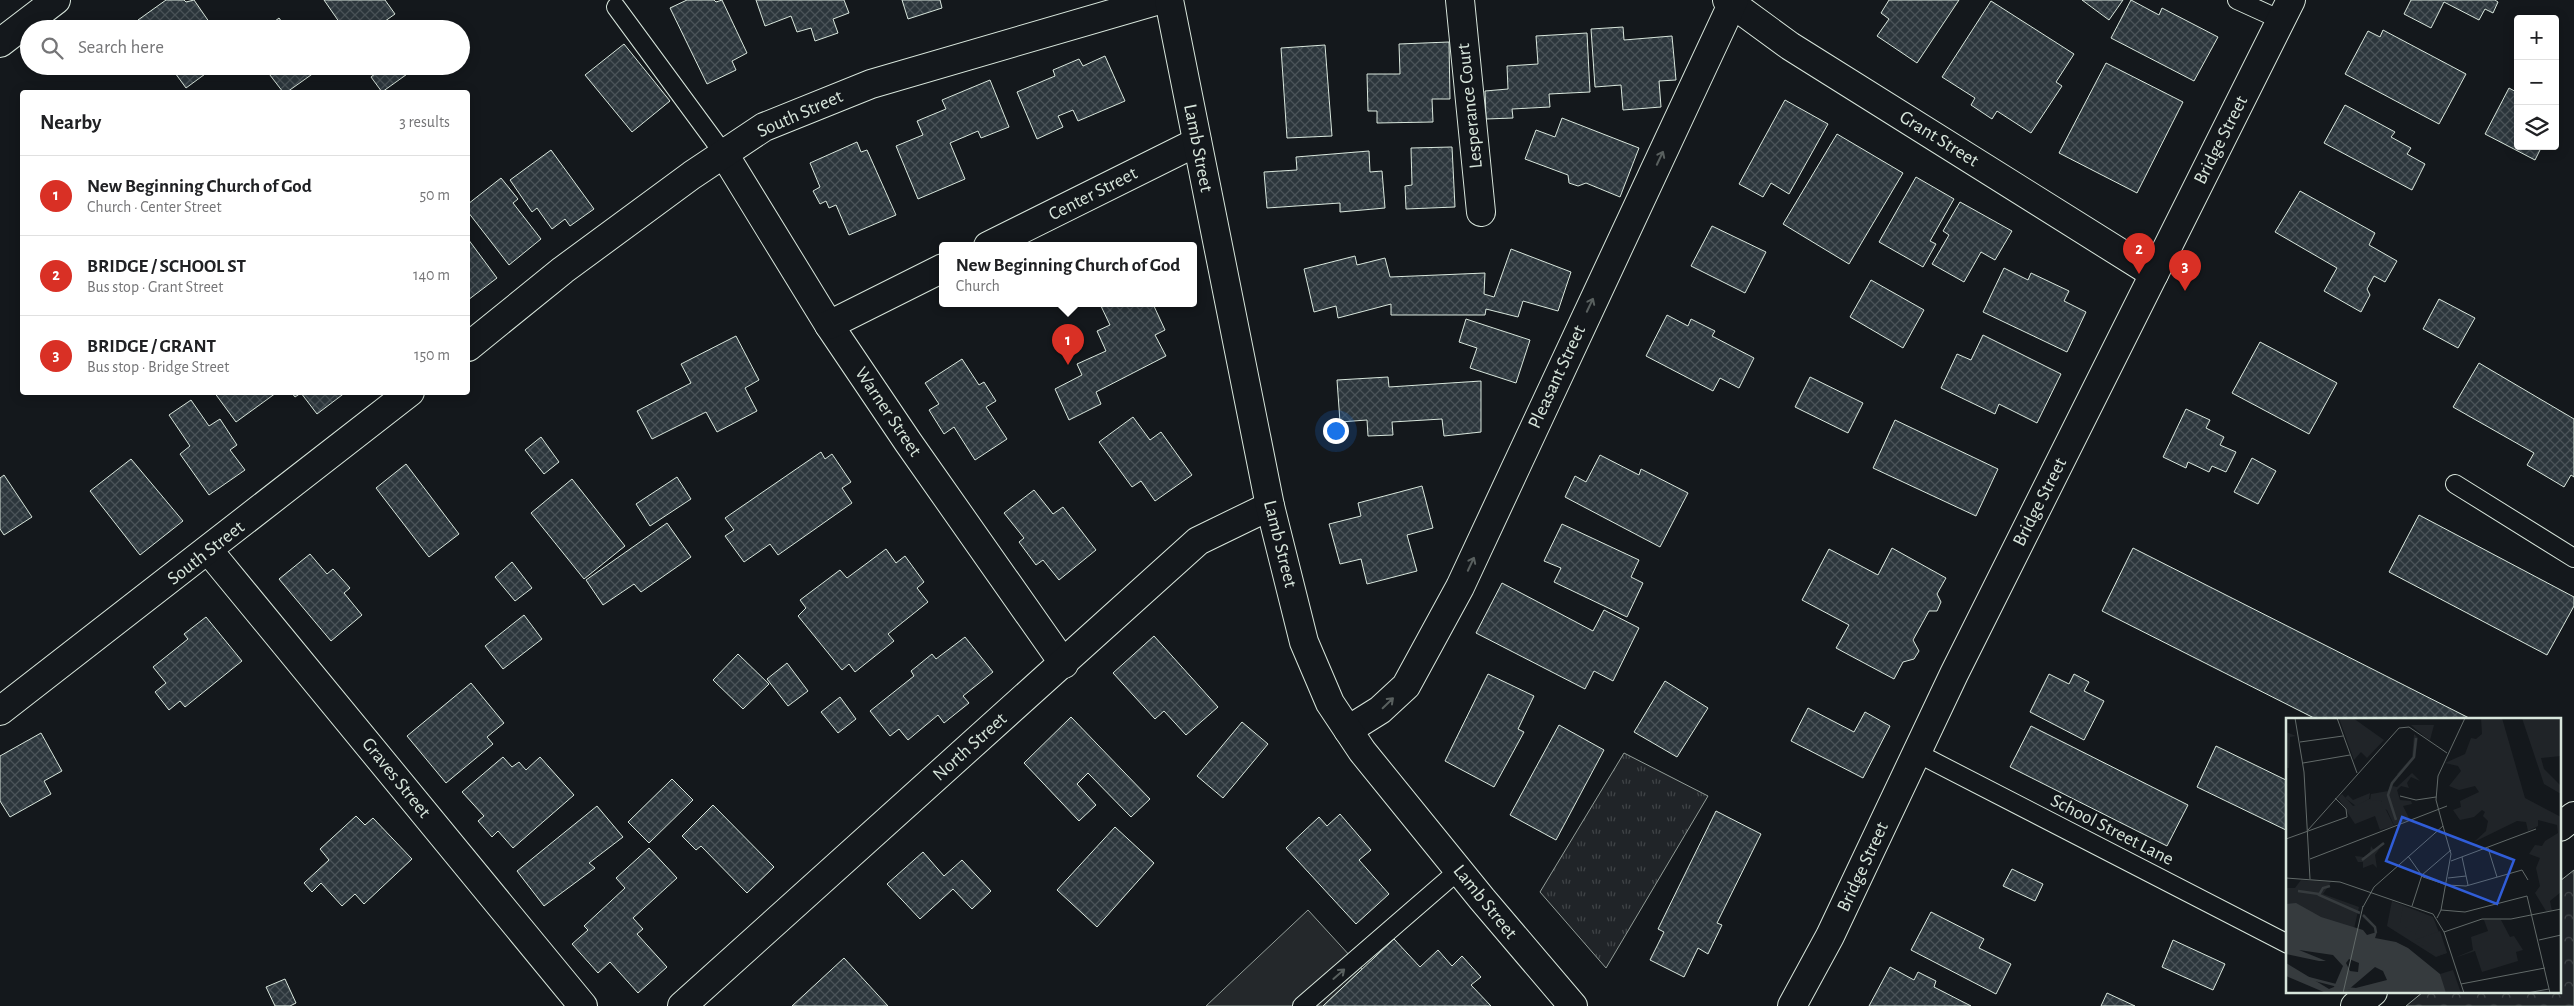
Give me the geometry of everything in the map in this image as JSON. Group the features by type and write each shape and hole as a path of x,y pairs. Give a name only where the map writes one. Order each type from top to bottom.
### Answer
{"street":[{"path":"30,20 56,0"},
{"name":"South Street","path":"470,345 563,270 764,127 871,84 1160,0"},
{"name":"Lamb Street","path":"1169,0 1270,506 1304,642 1330,703 1362,751 1573,1006"},
{"name":"Lesperance Court","path":"1460,0 1481,212"},
{"name":"Grant Street","path":"1731,1 1790,46 2154,274"},
{"name":"Pleasant Street","path":"1348,730 1380,710 1406,686 1460,587 1731,1"},
{"name":"Bridge Street","path":"1792,1006 1830,936 1917,753 2286,10"},
{"path":"0,43 20,28"},
{"name":"Center Street","path":"996,242 1197,142"},
{"name":"Warner Street","path":"724,154 829,324 908,442 1064,664"},
{"path":"829,324 939,270"},
{"name":"South Street","path":"0,711 209,551 406,395"},
{"name":"North Street","path":"682,1006 1064,664 1198,541 1270,506"},
{"name":"Graves Street","path":"209,551 583,1006"},
{"path":"2562,825 2574,816"},
{"path":"2355,1006 2370,994"}],"lane":[{"path":"2237,0 2286,10"},
{"path":"616,7 724,154"},
{"path":"2455,484 2574,558"},
{"name":"School Street Lane","path":"1917,753 2286,943"},
{"path":"1302,1006 1459,870"}],"green space":[{"path":"1624,753 1708,796 1606,968 1540,892"},
{"path":"2574,870 2574,1006 2406,1006 2421,994 2562,994 2562,879"}],"shaded area":[{"path":"1308,910 1362,969 1323,1006 1206,1006"}],"building":[{"path":"166,0 184,0 186,2 194,0 208,20 138,20"},
{"path":"324,0 385,0 395,14 387,20 338,20"},
{"path":"687,0 714,0 716,2 722,0 747,53 732,61 736,70 707,84 670,8"},
{"path":"756,0 844,0 849,13 833,19 838,33 815,41 811,28 797,32 791,16 765,26"},
{"path":"902,0 940,0 942,8 908,19"},
{"path":"1889,0 1959,0 1917,63 1877,36 1889,19 1881,13"},
{"path":"2082,0 2123,0 2109,20"},
{"path":"2131,0 2159,15 2162,8 2218,37 2194,81 2111,38"},
{"path":"2411,0 2495,0 2498,2 2493,13 2485,9 2479,20 2444,2 2431,28 2404,14"},
{"path":"1991,1 2074,54 2056,82 2062,86 2031,133 1997,111 1992,119 1971,105 1975,98 1942,77"},
{"path":"1623,27 1624,40 1672,36 1676,80 1659,81 1661,107 1623,110 1621,85 1595,87 1591,29"},
{"path":"2383,30 2466,74 2439,124 2345,74 2368,31 2380,37"},
{"path":"1587,33 1590,92 1549,94 1550,107 1512,109 1513,118 1486,119 1485,91 1508,89 1507,66 1538,64 1536,36"},
{"path":"1449,42 1450,99 1432,99 1433,122 1377,123 1377,111 1368,111 1367,74 1400,74 1399,44"},
{"path":"624,44 670,101 632,132 585,75"},
{"path":"1325,45 1332,136 1287,138 1281,48"},
{"path":"1105,56 1125,101 1078,121 1073,110 1058,116 1063,127 1037,139 1017,92 1055,76 1053,70 1079,59 1083,66"},
{"path":"2106,63 2183,102 2137,193 2059,153"},
{"path":"177,75 204,75 186,88"},
{"path":"270,75 311,75 290,90 281,90"},
{"path":"374,75 406,75 385,90 381,90 371,77"},
{"path":"990,80 1009,127 981,138 978,131 950,143 965,179 918,199 896,146 923,135 917,121 946,109 942,100"},
{"path":"2509,88 2514,91 2514,149 2485,134"},
{"path":"1785,100 1828,124 1789,194 1771,183 1763,197 1739,184"},
{"path":"2345,105 2395,132 2391,137 2411,148 2407,154 2425,164 2412,190 2324,143"},
{"path":"1562,118 1639,148 1620,197 1586,183 1578,186 1569,183 1568,175 1525,159 1536,130 1555,137"},
{"path":"1837,134 1903,173 1849,264 1783,224"},
{"path":"857,142 861,152 867,150 896,215 849,235 836,205 829,208 826,201 820,204 813,191 820,187 810,163"},
{"path":"1452,147 1455,207 1406,209 1405,186 1412,185 1411,148"},
{"path":"551,150 594,209 570,226 565,219 552,229 537,208 532,212 510,180"},
{"path":"2516,150 2540,150 2535,160"},
{"path":"1369,151 1370,172 1382,171 1385,208 1340,212 1340,203 1267,208 1264,172 1297,170 1296,157"},
{"path":"1916,177 1954,199 1930,241 1936,244 1923,267 1879,242"},
{"path":"501,178 518,199 513,203 541,239 509,265 470,215 470,202"},
{"path":"2300,191 2375,233 2369,245 2397,261 2385,282 2374,276 2367,289 2370,295 2361,312 2324,291 2337,268 2275,232"},
{"path":"1960,202 2012,231 1995,260 1981,252 1964,282 1932,264 1949,235 1943,231"},
{"path":"1712,226 1766,252 1745,293 1691,266"},
{"path":"470,242 497,278 470,298"},
{"path":"1511,249 1571,272 1558,311 1523,301 1518,317 1486,309 1485,315 1391,315 1391,304 1338,318 1336,306 1314,312 1304,269 1355,256 1357,265 1385,258 1390,277 1485,273 1484,294 1494,297"},
{"path":"2004,268 2028,280 2031,273 2069,291 2064,301 2086,312 2067,352 1983,312"},
{"path":"1871,280 1924,310 1903,348 1850,317"},
{"path":"2439,299 2475,318 2458,348 2423,329"},
{"path":"1101,307 1154,307 1165,330 1155,335 1166,356 1096,392 1101,404 1069,420 1055,389 1082,375 1077,364 1106,351 1097,331 1110,325"},
{"path":"1667,315 1688,326 1691,319 1715,331 1712,336 1754,358 1739,388 1720,378 1713,391 1646,356"},
{"path":"1466,319 1530,340 1516,383 1470,368 1477,348 1459,342"},
{"path":"1983,335 2061,374 2037,423 1999,404 1995,414 1941,388 1957,354 1971,360"},
{"path":"736,336 759,380 745,388 757,411 717,432 706,412 652,439 637,411 691,383 681,364"},
{"path":"2260,342 2337,383 2309,434 2232,393"},
{"path":"962,359 979,385 984,382 996,401 986,407 1007,439 975,460 954,427 944,434 929,410 939,404 925,383"},
{"path":"2479,363 2574,419 2574,477 2571,475 2564,487 2527,465 2534,453 2453,407"},
{"path":"1388,377 1389,387 1481,381 1481,432 1444,436 1442,419 1392,422 1393,435 1368,436 1367,420 1340,422 1337,380"},
{"path":"1810,377 1863,403 1848,433 1795,407"},
{"path":"216,395 273,395 236,422"},
{"path":"303,395 342,395 317,414"},
{"path":"191,400 209,426 220,419 237,445 230,450 245,470 209,495 180,454 190,446 169,415"},
{"path":"2186,409 2210,420 2206,428 2224,437 2220,445 2236,452 2226,472 2212,466 2209,472 2188,462 2186,468 2163,457"},
{"path":"1133,417 1150,440 1161,432 1192,475 1155,501 1141,481 1132,487 1099,442"},
{"path":"1895,420 1998,469 1976,516 1873,468"},
{"path":"541,437 559,462 544,474 525,450"},
{"path":"821,452 825,459 832,454 851,482 842,488 852,503 778,555 770,544 744,562 725,536 734,530 725,518"},
{"path":"1600,455 1639,475 1641,469 1688,493 1660,547 1565,497 1575,476 1586,482"},
{"path":"2252,458 2276,471 2258,504 2234,492"},
{"path":"131,459 183,521 140,555 90,491"},
{"path":"406,464 459,534 429,557 376,488"},
{"path":"4,475 32,517 4,535 0,529 0,478"},
{"path":"677,477 691,499 650,526 636,504"},
{"path":"572,479 625,546 584,579 531,513"},
{"path":"1422,486 1433,528 1407,535 1417,571 1367,584 1361,559 1340,564 1329,524 1361,516 1358,503"},
{"path":"1034,490 1053,514 1063,507 1096,550 1059,580 1043,560 1036,565 1019,542 1024,538 1004,513"},
{"path":"2419,515 2574,597 2574,606 2547,655 2389,572"},
{"path":"667,523 691,557 641,592 634,584 603,605 586,580"},
{"path":"1562,524 1639,560 1631,577 1643,583 1627,617 1554,582 1561,568 1544,561"},
{"path":"1892,548 1946,578 1937,594 1941,602 1937,611 1929,611 1913,640 1919,651 1914,659 1903,662 1894,679 1836,648 1849,625 1802,600 1829,549 1878,575"},
{"path":"2133,548 2469,718 2314,718 2102,611"},
{"path":"886,549 896,563 905,556 924,582 917,588 928,602 888,634 894,641 855,672 849,664 842,670 798,616 806,608 800,600 840,570 847,578"},
{"path":"310,554 327,574 333,569 350,588 344,593 362,615 331,641 279,579"},
{"path":"512,562 532,588 515,601 495,577"},
{"path":"1502,583 1593,631 1604,610 1639,628 1613,681 1594,671 1585,689 1476,633"},
{"path":"524,615 542,639 503,669 485,646"},
{"path":"206,617 242,661 185,707 180,701 169,710 155,692 166,683 153,667 188,639 184,634"},
{"path":"1154,636 1218,707 1186,735 1164,711 1155,719 1113,673"},
{"path":"965,637 993,672 963,696 969,703 944,723 938,715 908,740 899,729 890,736 870,711 914,676 911,671 932,654 936,659"},
{"path":"738,654 769,684 743,709 713,680"},
{"path":"787,663 808,691 788,706 767,679"},
{"path":"1488,674 1534,696 1518,729 1524,732 1494,787 1445,761"},
{"path":"2049,674 2069,684 2074,674 2089,682 2084,691 2104,701 2084,740 2030,712"},
{"path":"1665,681 1708,708 1677,757 1634,732"},
{"path":"471,683 504,723 487,737 493,744 446,783 407,736"},
{"path":"840,697 856,719 838,733 821,712"},
{"path":"1808,708 1854,732 1865,712 1890,726 1863,778 1791,741"},
{"path":"1071,717 1150,799 1131,817 1088,773 1077,784 1096,805 1079,821 1024,763"},
{"path":"1242,722 1268,744 1223,798 1197,776"},
{"path":"1559,725 1604,750 1556,840 1510,815"},
{"path":"2031,726 2188,805 2167,846 2010,767"},
{"path":"41,733 62,771 44,781 51,794 10,817 0,801 0,756"},
{"path":"2216,746 2286,780 2286,830 2197,787"},
{"path":"503,757 512,767 519,762 526,770 540,757 574,795 513,848 498,831 492,837 478,821 484,816 462,792"},
{"path":"672,779 693,800 649,843 628,822"},
{"path":"713,805 774,867 747,893 701,846 696,850 682,836"},
{"path":"597,806 623,837 589,863 595,868 544,906 517,871"},
{"path":"1716,811 1761,834 1717,923 1722,925 1708,954 1698,948 1684,977 1650,960 1664,932 1658,929"},
{"path":"1340,814 1371,850 1359,860 1389,894 1356,924 1286,848 1319,817 1327,826"},
{"path":"356,816 365,825 373,818 412,859 364,904 355,894 342,906 321,883 312,892 304,883 329,860 320,849"},
{"path":"1115,827 1154,863 1097,927 1057,890"},
{"path":"649,848 677,878 633,918 643,929 637,934 667,967 638,993 610,962 598,973 572,944 588,930 584,926 625,888 616,878"},
{"path":"923,852 944,876 962,860 991,891 972,909 953,889 920,919 887,884"},
{"path":"2012,869 2043,884 2035,901 2003,886"},
{"path":"1931,912 1984,939 1979,948 2011,964 1996,994 1911,950"},
{"path":"1394,939 1420,967 1438,950 1452,966 1462,956 1481,977 1471,985 1491,1006 1323,1006"},
{"path":"2173,940 2225,964 2213,990 2162,967"},
{"path":"844,958 888,1006 792,1006"},
{"path":"1890,967 1914,980 1918,972 1936,981 1934,987 1971,1006 1869,1006"},
{"path":"285,979 296,1003 290,1006 275,1006 266,987"},
{"path":"2107,993 2135,1006 2101,1006"}],"place":[{"name":"BRIDGE / SCHOOL ST","path":"2139,274"},
{"name":"BRIDGE / GRANT","path":"2185,291"},
{"name":"New Beginning Church of God","path":"1068,365"}]}
